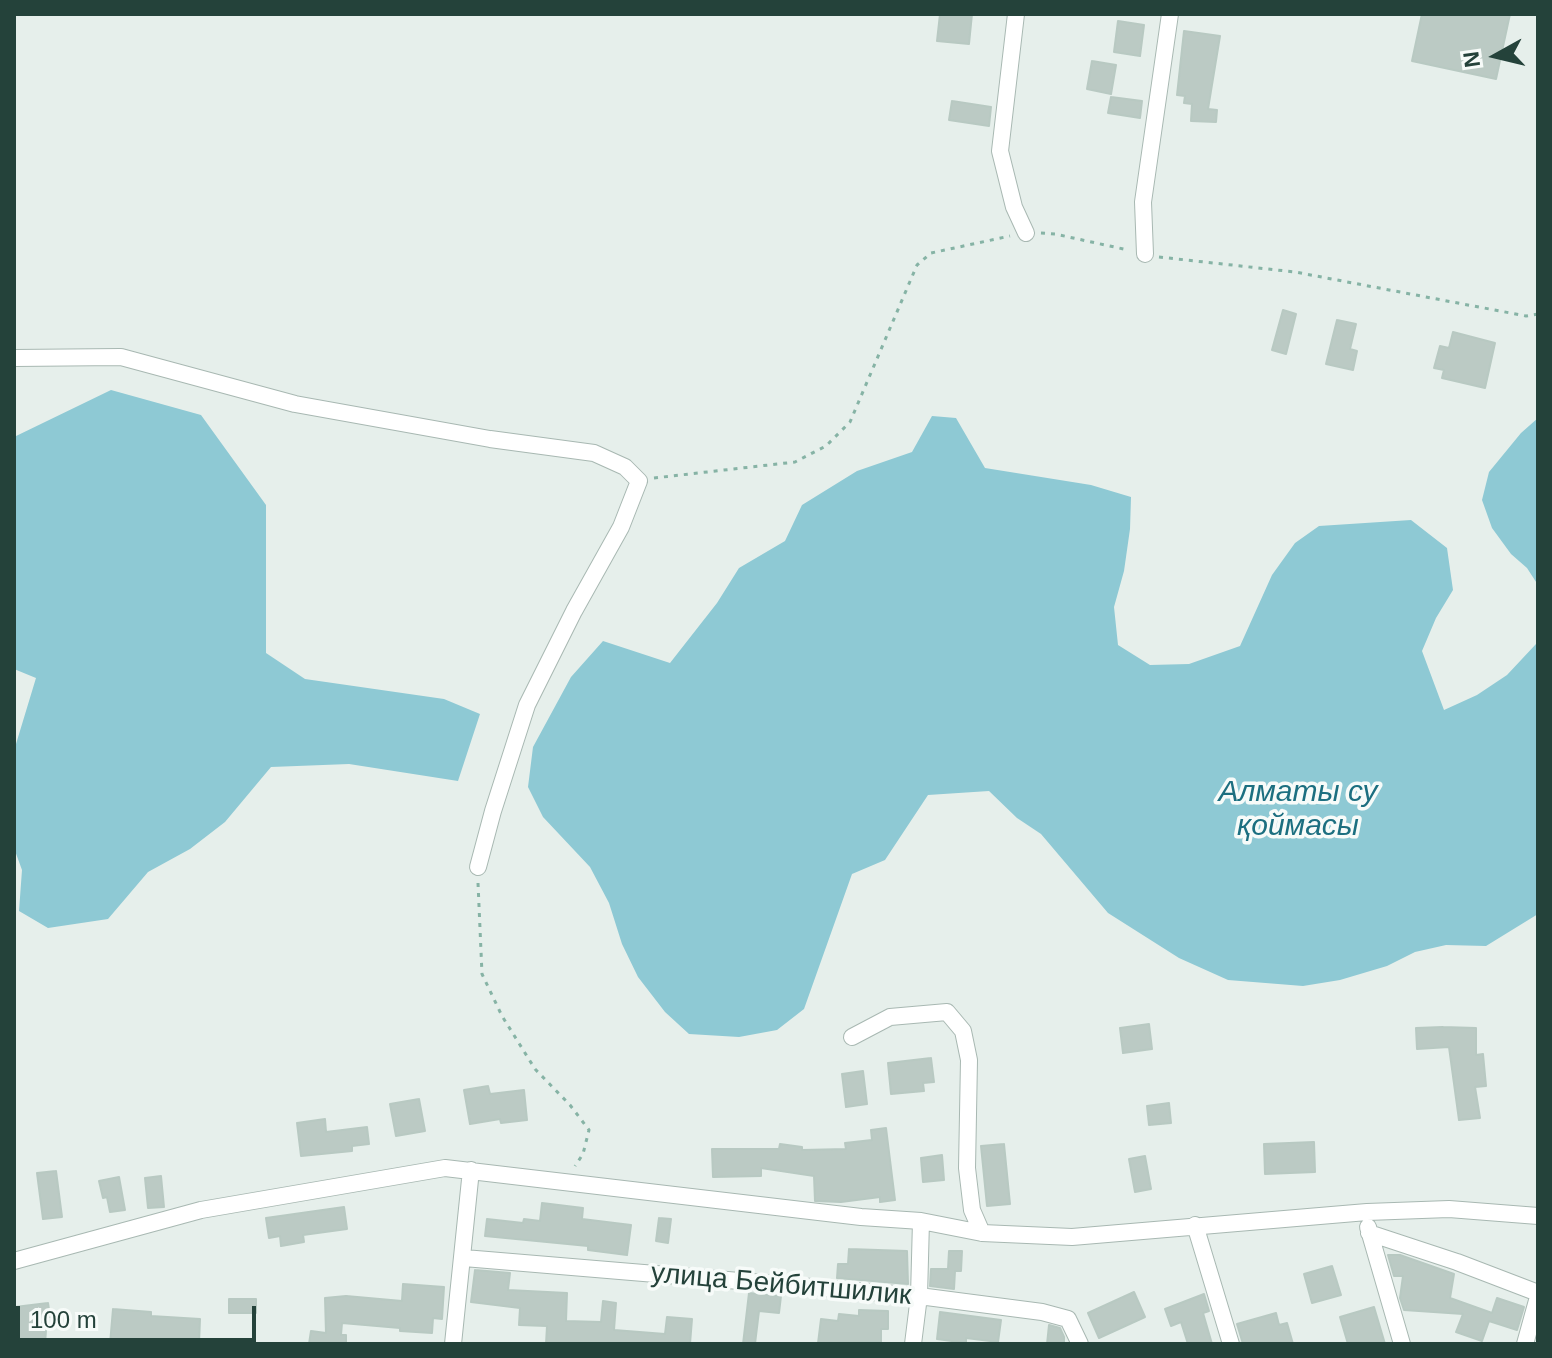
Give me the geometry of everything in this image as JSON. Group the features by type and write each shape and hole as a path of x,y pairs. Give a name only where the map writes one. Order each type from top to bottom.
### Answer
{"street":[{"path":"1016,14 1000,151 1014,207 1026,233"},
{"path":"1145,254 1143,202 1170,14"},
{"path":"14,358 121,357 309,407 490,439 594,453 625,467 639,481 621,527 527,705 478,867"},
{"path":"852,1037 890,1017 947,1012 963,1031 969,1060 967,1168 972,1210 982,1233"},
{"path":"14,1261 201,1210 445,1168 861,1217 921,1221 982,1233 1072,1237 1367,1212 1449,1209 1538,1216"},
{"path":"453,1344 471,1170"},
{"path":"1367,1212 1369,1233 1402,1344"},
{"path":"913,1344 919,1296 921,1221"},
{"path":"1195,1225 1231,1344"},
{"path":"1369,1233 1457,1262 1538,1295 1525,1344"},
{"name":"улица Бейбитшилик","path":"464,1258 919,1296 1042,1312 1068,1319 1080,1344"}],"path":[{"path":"669,474 795,462 826,446 850,422 917,265 931,253 1026,233 1055,234 1145,254 1295,272 1526,316 1538,314"},
{"path":"478,867 482,974 502,1016 535,1069 589,1130 583,1154 566,1182"}],"water":[{"path":"111,390 201,415 266,505 266,653 305,679 444,699 480,714 458,781 349,764 271,767 225,822 190,849 148,872 108,919 48,928 19,911 22,870 14,848 16,744 36,678 14,669 14,437"},
{"name":"Алматы су қоймасы","path":"932,416 956,418 985,468 1091,485 1131,497 1124,571 1114,607 1118,645 1150,665 1189,664 1240,646 1272,575 1295,543 1319,526 1411,520 1447,548 1453,590 1436,618 1422,651 1444,710 1477,695 1507,675 1536,644 1538,619 1538,914 1486,946 1446,945 1415,952 1387,966 1340,980 1303,986 1228,980 1179,958 1108,913 1041,834 1017,818 989,791 928,795 885,860 852,874 804,1009 777,1030 739,1037 689,1034 665,1012 638,977 622,944 609,903 590,867 543,817 528,787 533,747 571,677 603,641 670,663 717,603 739,568 785,541 802,505 857,471 912,452"},
{"path":"1538,418 1538,585 1492,528 1482,500 1489,472 1521,433"}],"building":[{"path":"940,14 972,14 969,44 937,41"},
{"path":"1422,14 1510,14 1496,79 1412,61"},
{"path":"1118,21 1144,25 1140,56 1114,52"},
{"path":"1184,31 1220,36 1208,109 1217,110 1216,122 1191,121 1192,104 1184,103 1185,96 1177,95"},
{"path":"1092,61 1116,65 1111,94 1087,89"},
{"path":"1111,97 1142,101 1140,118 1108,113"},
{"path":"952,101 991,107 989,126 949,120"},
{"path":"1283,310 1296,314 1286,354 1272,350"},
{"path":"1337,320 1356,324 1350,349 1357,351 1353,370 1326,364"},
{"path":"1453,332 1495,343 1485,388 1442,378 1444,370 1434,368 1440,346 1449,348"},
{"path":"1149,1024 1152,1049 1123,1053 1120,1028"},
{"path":"1416,1028 1476,1028 1476,1055 1483,1054 1486,1086 1475,1087 1480,1118 1459,1120 1449,1047 1417,1049"},
{"path":"931,1058 934,1082 923,1083 924,1091 891,1094 888,1063"},
{"path":"863,1071 867,1104 846,1107 842,1074"},
{"path":"488,1086 490,1094 524,1090 527,1120 501,1123 500,1119 470,1124 464,1090"},
{"path":"419,1099 425,1131 396,1136 390,1104"},
{"path":"1169,1103 1171,1123 1149,1125 1147,1106"},
{"path":"325,1119 326,1132 367,1127 369,1144 352,1146 352,1151 301,1156 297,1123"},
{"path":"886,1128 895,1200 880,1202 880,1197 841,1202 815,1201 814,1176 761,1168 761,1176 713,1177 712,1149 779,1149 780,1144 802,1147 802,1150 846,1149 845,1143 872,1140 871,1130"},
{"path":"1314,1142 1315,1172 1265,1174 1264,1144"},
{"path":"1004,1144 1010,1204 987,1206 981,1146"},
{"path":"942,1155 944,1180 923,1182 921,1158"},
{"path":"1145,1156 1151,1189 1135,1192 1129,1159"},
{"path":"56,1171 62,1217 43,1219 37,1173"},
{"path":"161,1176 164,1207 148,1208 145,1178"},
{"path":"119,1177 125,1210 110,1212 99,1181"},
{"path":"542,1203 583,1208 582,1219 631,1225 627,1255 588,1250 588,1246 485,1236 487,1219 523,1223 524,1219 540,1221"},
{"path":"344,1207 347,1229 303,1235 304,1242 281,1246 280,1236 269,1238 266,1218"},
{"path":"659,1218 671,1219 668,1243 656,1241"},
{"path":"849,1249 907,1251 908,1284 837,1278 838,1264 848,1264"},
{"path":"949,1251 962,1251 961,1271 955,1271 954,1289 930,1286 931,1269 948,1269"},
{"path":"1388,1255 1400,1255 1454,1274 1450,1298 1492,1313 1497,1298 1524,1307 1517,1330 1489,1321 1482,1341 1456,1332 1463,1314 1404,1310 1400,1298 1403,1276 1394,1276"},
{"path":"1332,1266 1341,1295 1312,1303 1304,1274"},
{"path":"475,1270 510,1273 508,1290 567,1293 566,1321 601,1322 603,1301 616,1303 614,1330 665,1334 667,1317 692,1319 690,1344 546,1344 547,1326 519,1325 520,1308 471,1302"},
{"path":"403,1284 444,1287 442,1319 433,1318 432,1333 342,1323 341,1335 346,1335 346,1344 309,1344 311,1331 326,1333 325,1298 346,1296 402,1301"},
{"path":"1134,1292 1145,1317 1099,1338 1088,1313"},
{"path":"749,1293 781,1296 779,1313 759,1311 755,1344 743,1344"},
{"path":"1204,1294 1209,1311 1203,1313 1212,1344 1188,1344 1181,1322 1171,1326 1165,1309"},
{"path":"229,1299 256,1299 256,1313 229,1313"},
{"path":"48,1303 50,1317 47,1317 45,1344 14,1344 14,1329 17,1330 15,1307"},
{"path":"1374,1307 1385,1344 1348,1344 1340,1317"},
{"path":"113,1309 151,1312 151,1316 200,1319 199,1344 129,1340 128,1344 110,1344"},
{"path":"859,1310 888,1311 888,1329 881,1329 881,1342 818,1343 821,1319 838,1321 839,1314 859,1316"},
{"path":"940,1312 1001,1320 998,1342 966,1338 966,1343 937,1339"},
{"path":"1276,1313 1279,1325 1287,1323 1293,1344 1243,1344 1237,1324"},
{"path":"1049,1325 1060,1328 1064,1344 1047,1344"}]}
